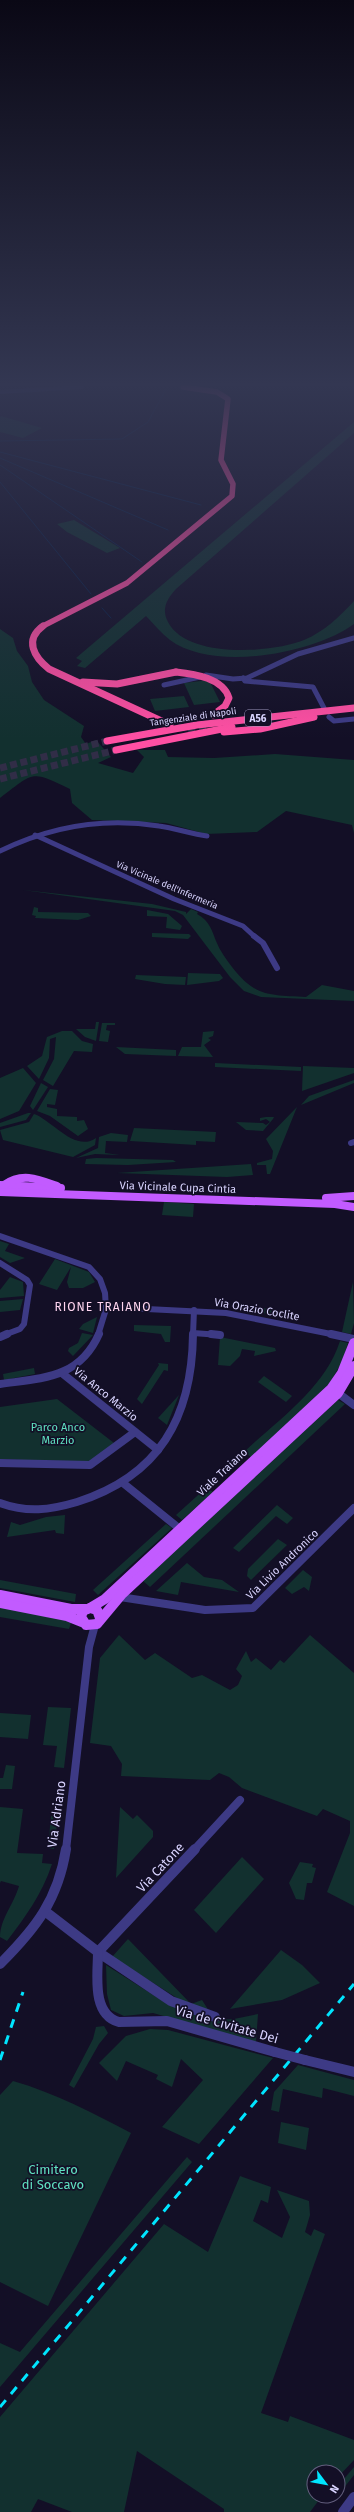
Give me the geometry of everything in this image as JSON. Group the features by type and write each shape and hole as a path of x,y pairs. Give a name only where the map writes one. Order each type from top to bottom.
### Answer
{"highway":[{"path":"170,725 49,669 33,654 31,641 37,630 54,619 107,595 127,583 224,504"},
{"path":"73,680 117,684 176,672 203,676 224,688 228,696 227,702 221,710 213,715 163,730"},
{"name":"Tangenziale di Napoli","path":"106,741 163,730 354,708"},
{"name":"Tangenziale di Napoli","path":"116,750 221,729 325,714 354,712"},
{"path":"224,732 260,729 325,714"}],"main road":[{"path":"1,1187 13,1179 37,1177 52,1188"},
{"name":"Via Vicinale Cupa Cintia","path":"1,1187 328,1198 354,1196"},
{"name":"Via Vicinale Cupa Cintia","path":"52,1188 335,1204 354,1207"},
{"name":"Viale Traiano","path":"334,1391 354,1343"},
{"name":"Viale Traiano","path":"89,1608 105,1599 183,1531 334,1391 354,1366"},
{"name":"Viale Traiano","path":"91,1622 120,1596 183,1531"},
{"path":"0,1595 71,1609 89,1608 97,1610 91,1622"},
{"path":"0,1603 91,1622"},
{"path":"89,1608 81,1614 91,1622"}],"street":[{"path":"206,675 243,678 298,654 354,638"},
{"path":"164,685 200,677"},
{"path":"243,678 246,681 253,682 313,687 325,714 334,721 354,719"},
{"path":"0,851 35,835 86,822 151,824 207,836"},
{"name":"Via Vicinale dell'Infermeria","path":"35,835 174,899 243,926 263,943 277,968"},
{"path":"0,1236 89,1267 98,1274 103,1283 107,1307 99,1337 63,1374 0,1384"},
{"path":"0,1263 27,1280 30,1285 24,1324 20,1329 0,1337"},
{"name":"Via Orazio Coclite","path":"107,1307 194,1310 240,1315 354,1339"},
{"path":"0,1503 16,1510 34,1511 91,1498 123,1483 158,1450 166,1441 178,1418 190,1378 194,1310"},
{"path":"193,1333 220,1335"},
{"name":"Via Anco Marzio","path":"63,1374 158,1450"},
{"path":"334,1391 354,1405"},
{"name":"Via Anco Marzio","path":"0,1463 90,1465 135,1432"},
{"path":"123,1483 183,1531"},
{"name":"Via Livio Andronico","path":"120,1596 200,1608 242,1611 253,1608 354,1508"},
{"name":"Via Adriano","path":"0,1964 30,1933 46,1912 56,1892 70,1822 91,1622"},
{"name":"Via Catone","path":"98,1952 240,1800"},
{"path":"46,1912 98,1952 171,2002 215,2017"},
{"name":"Via de Civitate Dei","path":"98,1952 99,2002 107,2015 119,2022 148,2020 167,2022 274,2052 354,2072"},
{"path":"343,2512 354,2497"}],"green space":[{"path":"257,504 273,504 176,589 168,600 165,608 166,617 168,622 178,634 193,642 231,650 272,648 304,640 319,632 343,613 354,601 354,624 336,635 314,644 289,651 236,657 211,655 189,650 170,640 146,616 85,668 77,666 82,661 76,658"},
{"path":"74,520 120,548 107,553 67,532 57,524"},
{"path":"0,629 13,638 17,651 28,666 32,682 44,700 84,726 81,737 86,744 96,740 111,757 98,763 133,773 144,757 137,750 165,750 168,757 214,758 275,754 354,760 354,833 352,825 286,811 257,832 206,834 166,823 92,820 72,803 70,789 40,777 27,779 0,798"},
{"path":"209,680 220,702 194,705 184,683"},
{"path":"184,696 189,707 155,711 150,699"},
{"path":"23,890 152,904 186,912 186,914 191,909 198,912 197,914 208,923 219,948 240,977 256,989 273,995 306,997 322,985 354,991 354,1001 261,997 244,991 230,977 183,915 175,911"},
{"path":"34,907 38,908 38,912 88,913 91,916 78,920 35,918 36,916 32,915"},
{"path":"147,910 168,914 182,926 180,930 166,928 167,917 147,916"},
{"path":"152,933 189,934 191,936 188,939 152,937"},
{"path":"188,973 220,974 223,978 219,981 187,985"},
{"path":"136,975 186,977 185,985 165,984 135,979"},
{"path":"96,1022 99,1022 96,1041 85,1037 76,1029 95,1029"},
{"path":"102,1023 115,1023 115,1025 107,1025 106,1030 110,1031 108,1042 99,1041"},
{"path":"62,1031 72,1031 82,1041 93,1044 92,1052 74,1051 53,1086 43,1080 54,1059 56,1037 50,1039 49,1058 39,1079 27,1066 42,1056 47,1037"},
{"path":"214,1031 213,1036 208,1038 211,1040 204,1045 213,1057 178,1056 182,1047 201,1047 203,1032"},
{"path":"116,1047 176,1050 176,1056 125,1054"},
{"path":"215,1063 301,1067 301,1071 215,1067"},
{"path":"303,1066 354,1068 354,1073 302,1091"},
{"path":"23,1068 36,1083 19,1111 0,1119 0,1078"},
{"path":"354,1080 354,1083 301,1105 309,1096"},
{"path":"41,1083 48,1087 33,1110 30,1106"},
{"path":"50,1089 58,1090 55,1105 47,1104 47,1107 57,1109 57,1116 77,1117 77,1121 84,1120 88,1129 78,1136 50,1116 37,1111"},
{"path":"297,1107 270,1174 267,1174 266,1165 257,1165 257,1163 272,1159 273,1151 266,1139"},
{"path":"31,1113 26,1120 0,1127 0,1123"},
{"path":"34,1114 41,1117 72,1139 88,1142 96,1138 95,1145 73,1157 3,1140 0,1130 29,1122"},
{"path":"274,1117 263,1131 246,1130 236,1122 263,1123 266,1125 270,1122 266,1119 260,1121 260,1118"},
{"path":"134,1128 216,1132 215,1142 196,1141 196,1145 130,1141"},
{"path":"111,1133 128,1135 127,1142 106,1141 105,1153 120,1155 95,1154 76,1158 98,1148 99,1137"},
{"path":"86,1159 173,1160 176,1162 128,1165 85,1164"},
{"path":"251,1164 253,1175 227,1177 117,1173"},
{"path":"164,1202 194,1204 193,1217 162,1215"},
{"path":"0,1241 9,1244 5,1251 25,1258 10,1263 0,1257"},
{"path":"55,1259 89,1272 95,1282 83,1288 69,1288 67,1282 71,1267 57,1290 39,1284"},
{"path":"10,1277 23,1282 24,1296 0,1298 0,1290"},
{"path":"353,1282 354,1323 351,1334 342,1332"},
{"path":"23,1299 20,1310 0,1312 0,1301"},
{"path":"250,1305 291,1314 290,1319 249,1310"},
{"path":"97,1317 93,1333 79,1329 83,1324"},
{"path":"134,1325 171,1326 170,1342 165,1342 161,1334 134,1331"},
{"path":"82,1333 93,1335 73,1356 68,1351 69,1348 78,1343"},
{"path":"220,1337 275,1348 276,1351 254,1356 255,1351 242,1349 240,1356 230,1366 218,1365"},
{"path":"340,1341 348,1343 342,1362 329,1384 251,1457 244,1452 300,1402 324,1374"},
{"path":"158,1363 168,1364 168,1371 164,1370 142,1404 137,1399 159,1365"},
{"path":"34,1368 35,1374 4,1380 3,1374"},
{"path":"264,1376 292,1396 286,1402 258,1382"},
{"path":"179,1395 167,1425 158,1418"},
{"name":"Parco Anco Marzio","path":"57,1399 114,1443 92,1460 82,1463 0,1459 0,1407"},
{"path":"338,1400 345,1404 150,1587 143,1581"},
{"path":"207,1487 213,1492 182,1520 176,1515"},
{"path":"277,1505 293,1518 287,1524 276,1516 239,1552 233,1548"},
{"path":"65,1515 64,1534 56,1533 55,1530 7,1537 11,1522 20,1525 46,1517"},
{"path":"166,1524 172,1528 98,1595 93,1590"},
{"path":"278,1539 287,1545 251,1580 247,1576 248,1569"},
{"path":"187,1563 204,1577 222,1580 239,1592 181,1582 178,1595 156,1591"},
{"path":"303,1570 312,1577 309,1591 304,1587 292,1594 285,1588"},
{"path":"0,1580 76,1594 75,1602 0,1588"},
{"path":"0,1607 72,1620 69,1629 0,1617"},
{"path":"119,1635 145,1660 155,1653 192,1678 202,1675 230,1690 238,1685 242,1676 236,1669 246,1651 251,1662 256,1658 271,1670 280,1660 284,1663 310,1635 354,1673 354,1906 327,1892 350,1833 350,1821 323,1809 317,1816 242,1788 229,1777 219,1773 210,1780 121,1776 122,1764 111,1746 90,1743 100,1658"},
{"path":"48,1707 71,1708 64,1768 54,1767 57,1746 43,1745"},
{"path":"0,1713 31,1715 28,1739 0,1737"},
{"path":"6,1765 15,1766 12,1789 0,1789 0,1778 3,1778"},
{"path":"0,1807 23,1809 17,1853 43,1854 42,1863 52,1864 33,1904 7,1941 0,1937 2,1924 19,1886 1,1881 0,1883"},
{"path":"120,1807 133,1819 137,1815 153,1831 153,1837 116,1878"},
{"path":"51,1816 58,1816 54,1849 48,1848"},
{"path":"242,1857 264,1879 216,1933 194,1910"},
{"path":"300,1862 313,1864 312,1867 316,1868 312,1883 307,1883 304,1900 296,1899 289,1883"},
{"path":"128,1939 191,2004 202,2000 209,2011 185,2003 112,1957"},
{"path":"281,1950 302,1965 320,1983 282,2000 230,2009"},
{"path":"106,1965 169,2005 215,2020 234,2019 258,2014 256,2042 153,2013 124,2016 111,2010 107,1994"},
{"path":"104,2026 108,2033 99,2044 74,2088 69,2085 93,2039 96,2027"},
{"path":"150,2029 168,2030 273,2058 199,2144 162,2127 203,2080 181,2059 172,2087 156,2079 158,2075 126,2061 117,2081 99,2063 126,2036"},
{"path":"298,2065 354,2080 354,2096 323,2088 322,2098 283,2089 279,2112 271,2110 274,2092"},
{"name":"Cimitero di Soccavo","path":"13,2081 59,2097 131,2133 48,2306 0,2282 0,2095"},
{"path":"281,2122 309,2128 306,2150 278,2143"},
{"path":"187,2157 192,2162 0,2387 0,2343 20,2352"},
{"path":"240,2176 271,2187 268,2203 261,2200 253,2221 282,2238 290,2217 277,2190 309,2201 310,2215 305,2232 311,2236 314,2229 325,2234 261,2413 288,2422 290,2416 354,2440 354,2460 346,2468 346,2464 306,2464 306,2504 316,2504 310,2512 224,2512 224,2509 137,2451 124,2512 72,2512 38,2499 31,2512 0,2512 0,2417 164,2224 208,2252"},
{"path":"354,2467 354,2475 346,2485 346,2476"}],"waterway":[{"path":"18,504 91,594"},
{"path":"57,504 142,562"},
{"path":"108,504 168,530"},
{"path":"102,608 111,618"}],"tunnel":[{"path":"178,727 209,731"},
{"path":"0,768 107,741"},
{"path":"0,779 116,750"}],"railway":[{"path":"0,2407 354,1984"},
{"path":"0,2060 23,1992"}],"district":[{"name":"RIONE TRAIANO","path":"103,1307"}]}
